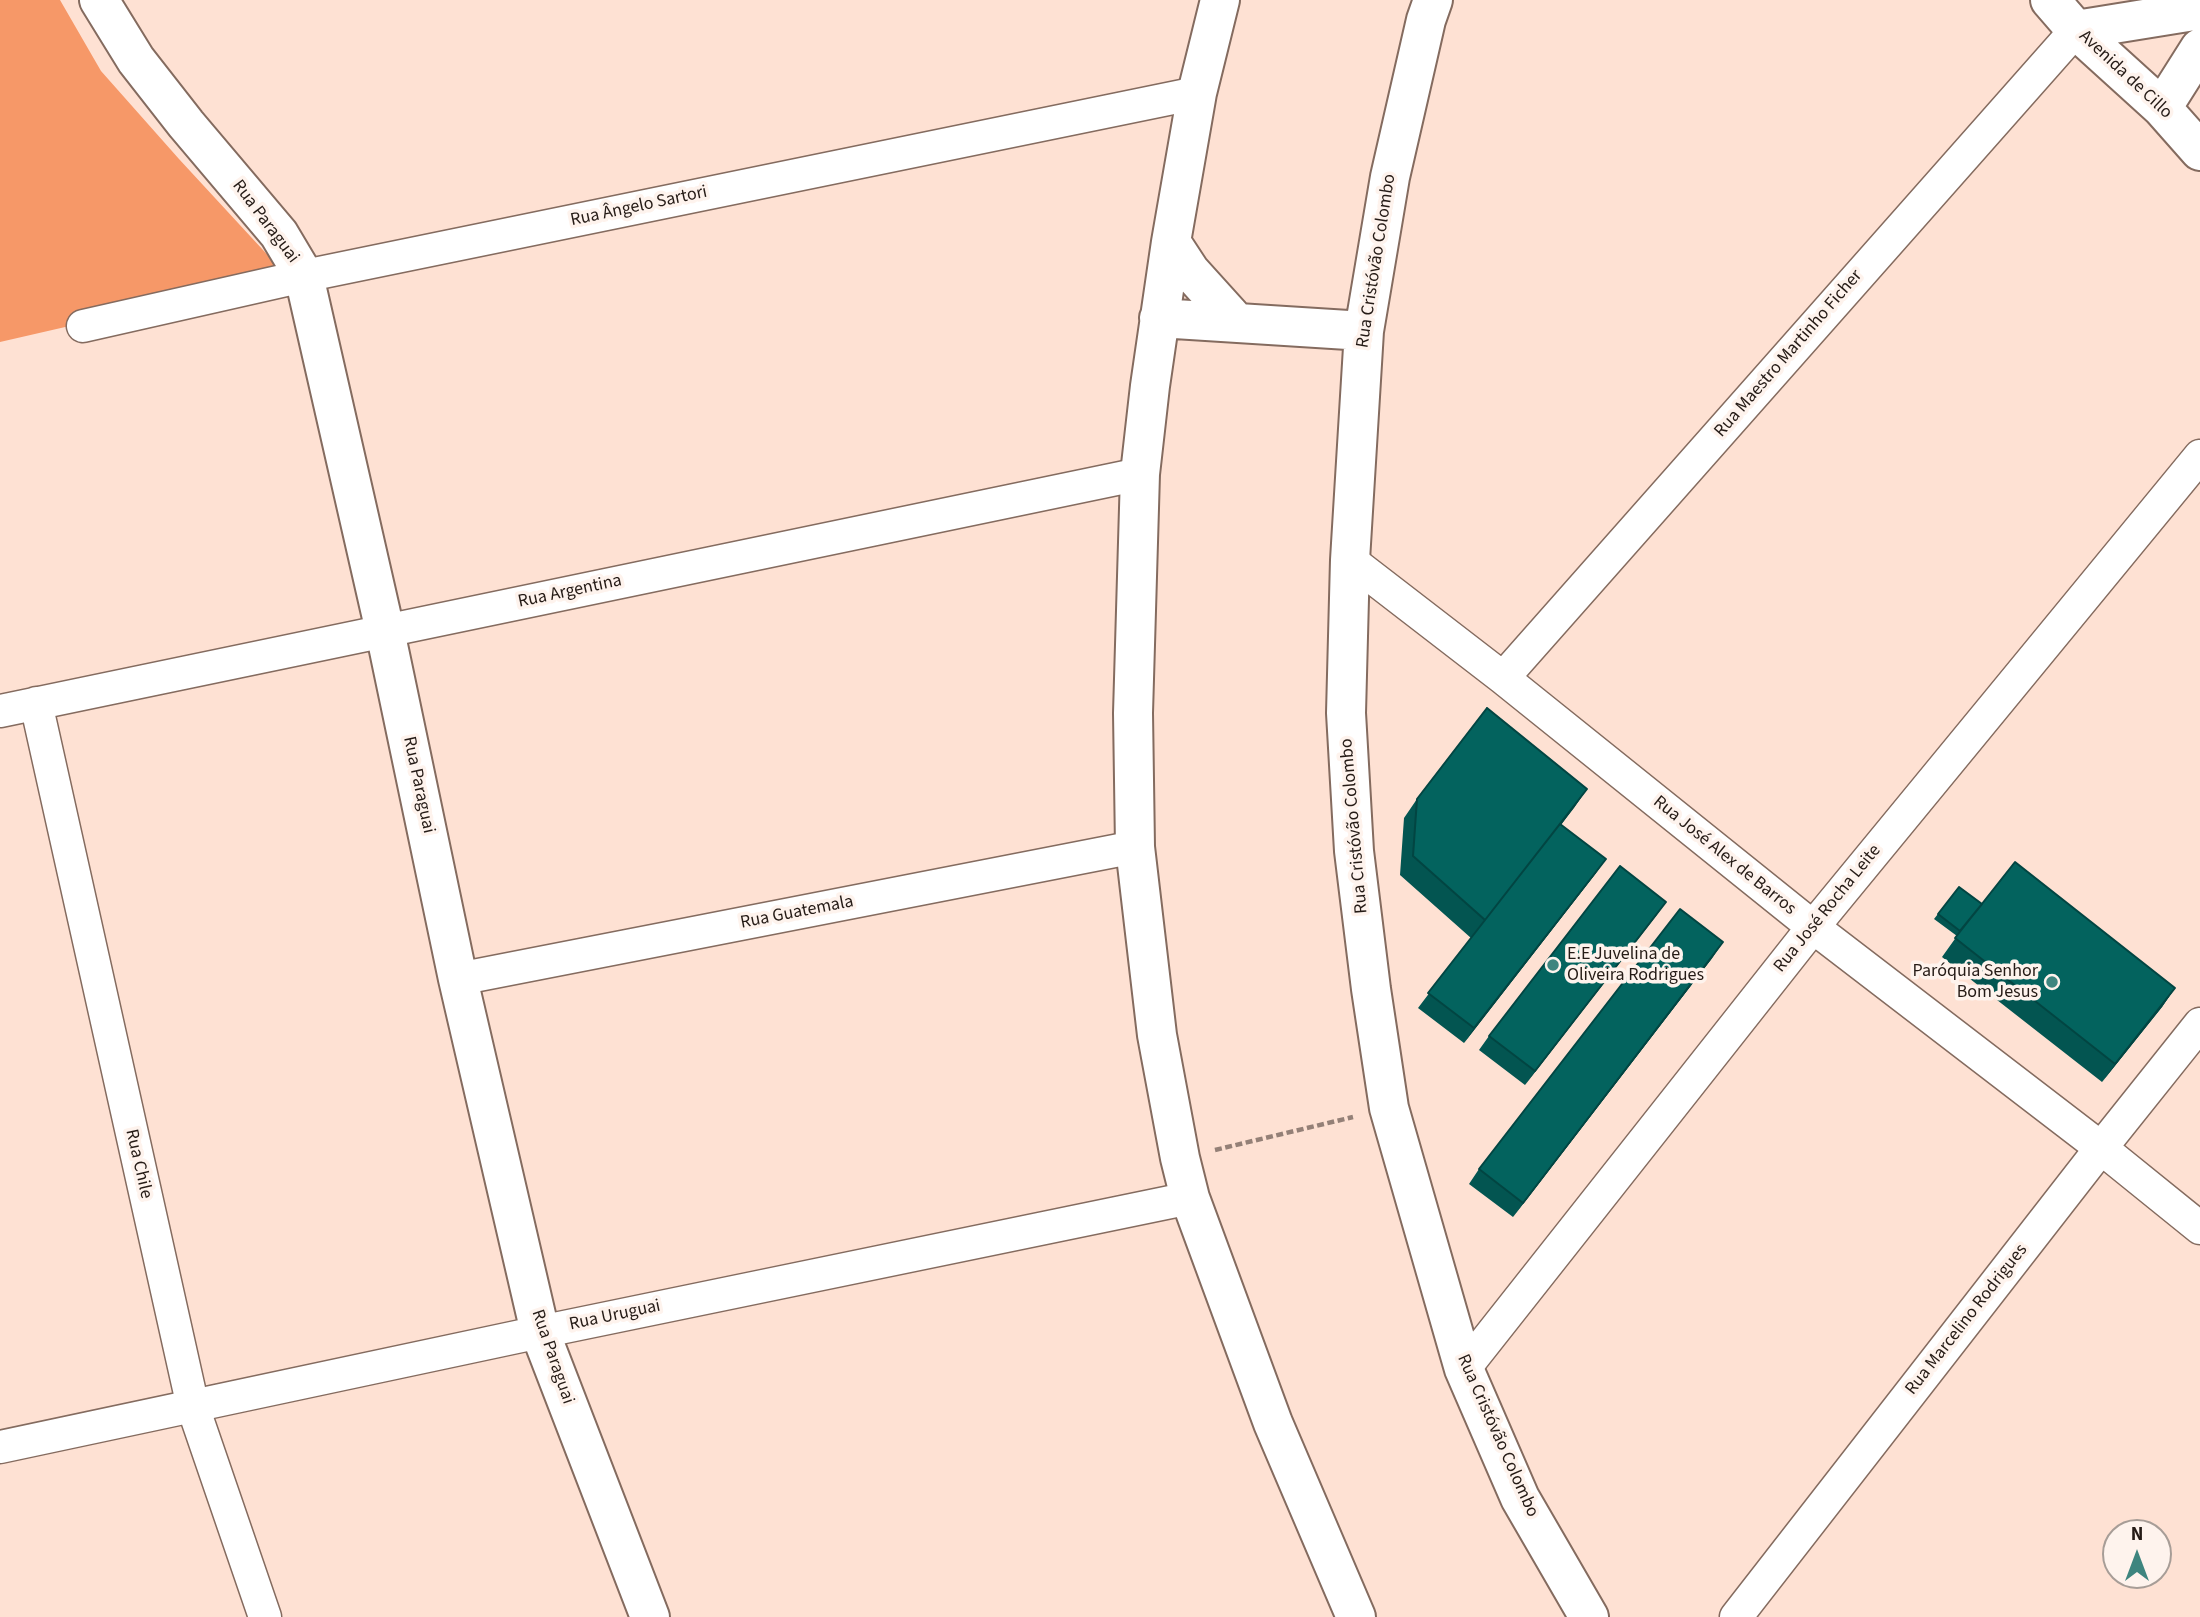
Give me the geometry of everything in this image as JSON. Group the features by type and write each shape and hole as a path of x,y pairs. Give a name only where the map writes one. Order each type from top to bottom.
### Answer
{"main road":[{"name":"Rua Paraguai","path":"99,0 136,60 279,234 304,276 385,631 458,979 540,1332 650,1617"},
{"path":"1220,0 1197,93 1171,242 1140,474 1133,713 1135,847 1157,1035 1190,1198 1273,1423 1356,1617"},
{"name":"Rua Cristóvão Colombo","path":"1433,0 1390,177 1364,331 1350,560 1346,713 1354,851 1389,1108 1464,1369 1520,1498 1590,1617"},
{"name":"Avenida de Cillo","path":"2050,0 2076,30 2162,108 2200,151"},
{"path":"2076,30 2200,10"},
{"path":"2162,108 2200,48"},
{"path":"1171,242 1190,271 1237,323"},
{"path":"1160,318 1364,331"}],"street":[{"name":"Rua Maestro Martinho Ficher","path":"1503,678 2076,30"},
{"name":"Rua Ângelo Sartori","path":"83,326 304,276 1197,93"},
{"name":"Rua José Rocha Leite","path":"1464,1369 1813,927 2200,456"},
{"name":"Rua Argentina","path":"0,711 1140,474"},
{"name":"Rua José Alex de Barros","path":"1350,560 1503,678 1813,927 2101,1148 2200,1228"},
{"name":"Rua Chile","path":"36,703 193,1406 265,1617"},
{"name":"Rua Guatemala","path":"458,979 1135,847"},
{"name":"Rua Marcelino Rodrigues","path":"1736,1617 2200,1024"},
{"name":"Rua Uruguai","path":"0,1447 1190,1198"}],"path":[{"path":"1180,1158 1389,1108"}],"shaded area":[{"path":"0,0 60,0 101,71 287,276 0,342"}],"building":[{"path":"1487,708 1587,789 1485,920 1413,856 1417,799"},
{"path":"1560,824 1606,859 1474,1028 1428,993"},
{"name":"Paróquia Senhor Bom Jesus","path":"2015,862 2175,988 2115,1064 1955,938"},
{"path":"1620,866 1666,902 1535,1071 1489,1036"},
{"path":"1959,887 1982,904 1960,931 1938,914"},
{"path":"1680,909 1723,942 1523,1203 1479,1169"}],"place":[{"name":"E.E Juvelina de Oliveira Rodrigues","path":"1553,965"},
{"name":"Paróquia Senhor Bom Jesus","path":"2052,982"}]}
